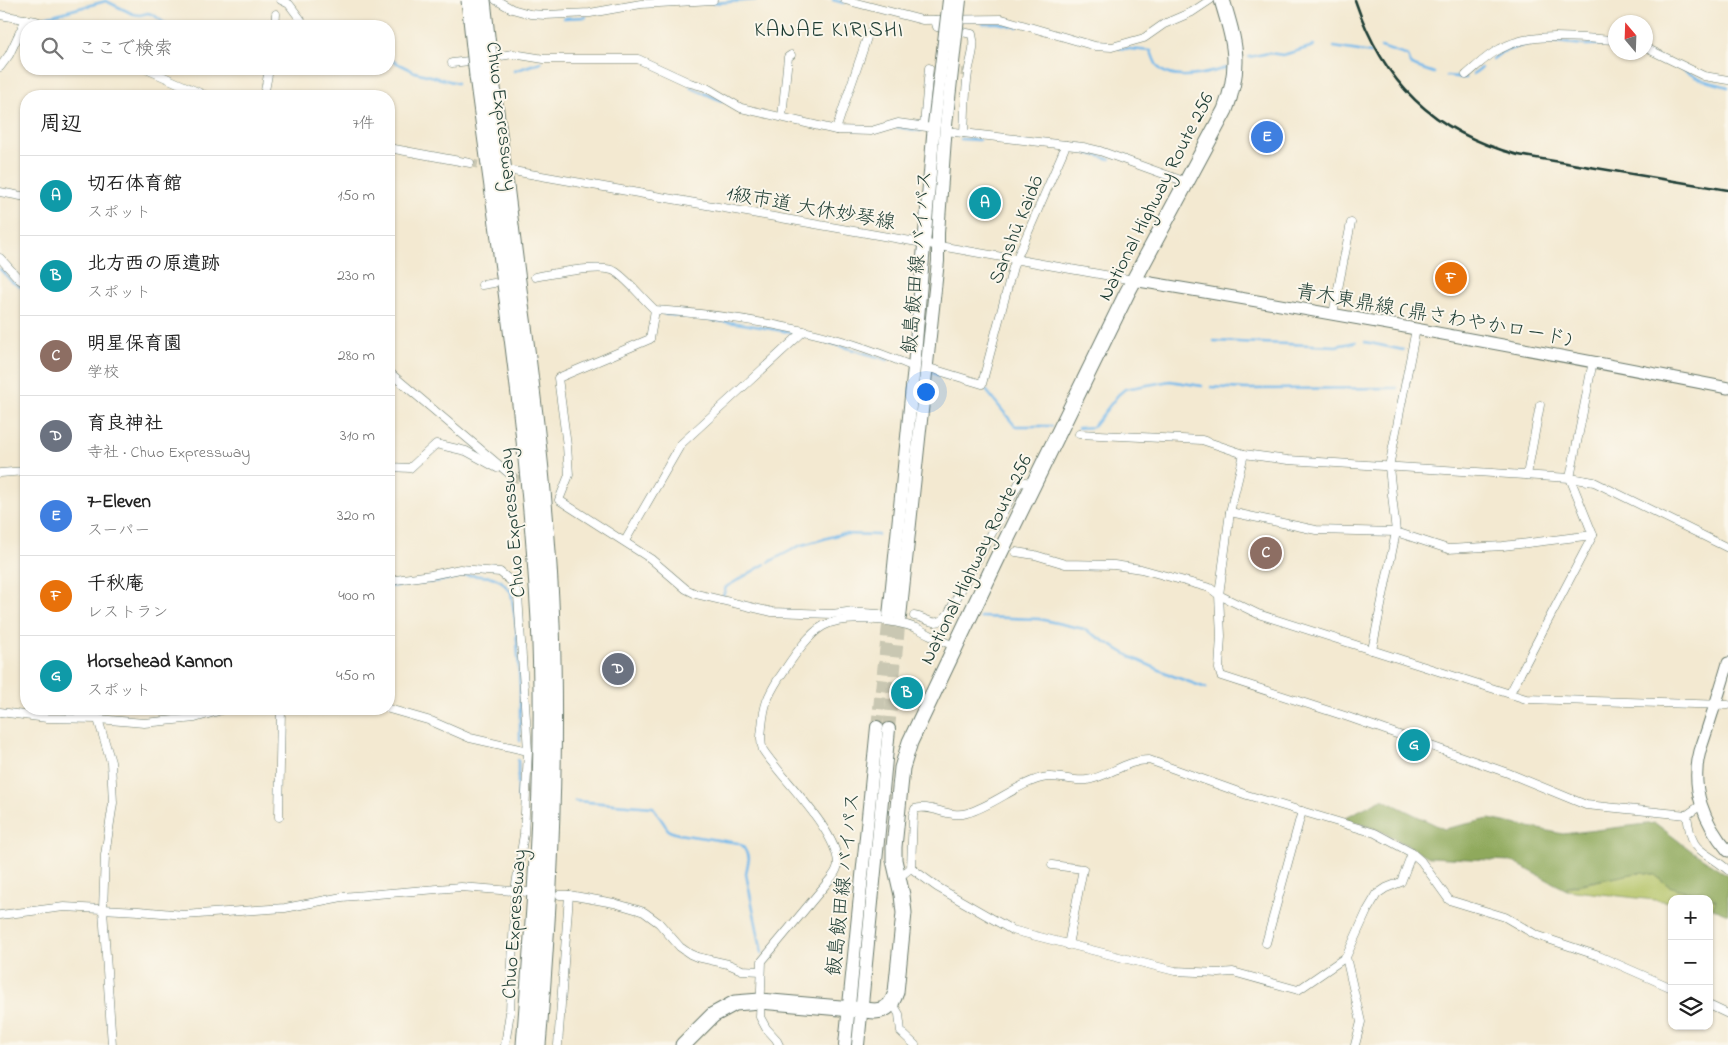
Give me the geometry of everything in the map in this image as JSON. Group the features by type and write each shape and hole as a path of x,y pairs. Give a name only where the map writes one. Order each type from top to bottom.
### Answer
{"highway":[{"name":"Chuo Expressway","path":"469,0 484,75 534,404 546,528 552,623 554,724 552,851 538,1045"},
{"name":"Chuo Expressway","path":"483,0 484,75 521,407 533,530 539,623 541,716 540,812 524,1045"},
{"name":"National Highway Route 256","path":"892,1004 896,992 904,913 894,860 894,846 902,768 910,742 954,646 1133,280 1224,110 1234,83 1236,56 1222,0"},
{"path":"683,1045 712,1015 735,1003 760,1001 880,1011 892,1004"}],"main road":[{"name":"飯島飯田線 バイパス","path":"920,367 925,244 949,0"},
{"name":"飯島飯田線 バイパス","path":"889,616 920,367 938,246 937,127 960,0"},
{"name":"青木東鼎線 (鼎さわやかロード)","path":"1133,280 1593,361 1728,388"},
{"path":"1728,663 1700,753 1697,771 1701,805 1709,825 1728,851"},
{"name":"飯島飯田線 バイパス","path":"845,1045 855,1009 883,728"},
{"name":"飯島飯田線 バイパス","path":"855,1009 858,1045"}],"street":[{"path":"280,0 289,4 301,20"},
{"path":"496,0 512,9 545,16 590,14 641,4 713,0"},
{"path":"845,0 922,20 1002,19 1095,46 1112,47 1144,38 1164,24 1192,12 1210,0"},
{"path":"276,14 276,20"},
{"path":"0,16 32,20"},
{"path":"935,20 937,27 972,34 973,37 974,46 968,73 964,133"},
{"path":"0,67 9,55 20,31"},
{"path":"836,130 855,79 868,34"},
{"path":"1466,75 1501,48 1528,40 1567,38 1608,40"},
{"path":"1653,51 1704,76 1728,80"},
{"path":"452,63 513,54 544,58 638,59 690,83 705,87 741,108 836,130 871,131 898,123 1083,147 1100,151 1186,182"},
{"path":"782,117 788,58 791,55"},
{"path":"930,68 937,127"},
{"path":"160,75 193,90"},
{"path":"265,90 268,75"},
{"name":"Sanshū Kaidō","path":"920,367 982,384 1013,267 1066,145"},
{"path":"395,149 470,163"},
{"name":"1級市道 大休妙琴線","path":"512,171 1133,280"},
{"path":"0,192 20,197"},
{"path":"1333,314 1351,223"},
{"path":"0,258 20,280"},
{"path":"535,277 596,268 610,269 615,271 655,310 687,312 766,323 804,331 841,340 920,367"},
{"path":"482,285 494,283"},
{"path":"655,310 650,339 558,378 568,446 570,475 559,500 625,541 651,559 686,589 696,594 772,612 832,614 847,612 889,616"},
{"path":"1372,650 1396,532 1389,467 1416,330"},
{"path":"625,541 681,444 804,331"},
{"path":"1510,693 1593,535 1570,478 1593,361"},
{"path":"395,377 512,476 466,451 436,444 410,468 395,467"},
{"path":"1527,475 1540,405"},
{"path":"1079,434 1202,440 1244,454 1288,460 1570,478 1594,482 1728,548"},
{"path":"1244,454 1230,512 1219,595 1221,636 1219,669 1221,676 1348,717 1498,769 1586,805 1687,815 1701,805"},
{"path":"0,473 20,471"},
{"path":"914,616 931,622 943,619 948,614 1019,483 1034,483"},
{"path":"1230,512 1316,530 1396,532 1448,549 1503,546 1593,535"},
{"path":"1016,552 1036,555 1065,564 1114,565 1141,569 1210,588 1219,595 1258,614 1526,699 1728,704"},
{"path":"395,580 460,569 500,572 512,582 518,595 528,751 524,834 515,891 510,1012 505,1045"},
{"path":"779,1045 760,1017 762,961 832,877 837,870 838,862 826,831 767,756 760,742 763,708 769,693 794,657 816,631 824,625 837,620 898,623 916,628 954,646"},
{"path":"395,710 431,721 470,738 528,751"},
{"path":"0,712 20,715"},
{"path":"24,715 144,723 195,718 205,715"},
{"path":"95,715 111,762 113,803 106,855 103,910 112,1045"},
{"path":"278,817 281,715"},
{"path":"911,868 913,815 915,810 920,807 924,806 942,813 964,814 978,810 1032,782 1048,777 1087,780 1139,760 1149,760 1247,795 1375,833 1412,853 1421,861 1449,900 1505,917 1536,935 1599,956 1668,986"},
{"path":"1266,943 1302,811"},
{"path":"1687,815 1689,831 1698,849 1728,870"},
{"path":"911,868 937,887 1012,930 1175,971 1233,972 1298,990 1346,957 1367,910 1377,894 1401,882 1412,853"},
{"path":"1052,865 1082,869 1068,945"},
{"path":"898,878 911,868"},
{"path":"0,915 64,908 184,915 285,908 342,897 461,887 527,892"},
{"path":"560,895 614,903 644,912 658,922 680,947 690,954 728,964 742,970 761,971"},
{"path":"558,1045 569,895"},
{"path":"1346,957 1361,1022 1355,1045"},
{"path":"892,1004 899,1014 901,1032 915,1045"},
{"path":"1713,1007 1728,1014"}],"green space":[{"path":"1382,799 1444,829 1489,819 1563,834 1655,823 1693,852 1728,875 1728,914 1713,908 1716,900 1713,899 1713,895 1699,895 1669,886 1655,875 1642,872 1568,886 1567,890 1511,861 1429,857 1381,831 1344,818"},
{"path":"1642,872 1655,875 1669,886 1698,895 1668,895 1668,902 1567,890 1568,887"},
{"path":"1713,900 1717,901 1713,908"}],"waterway":[{"path":"713,3 757,0"},
{"path":"833,0 844,3"},
{"path":"45,17 106,1 133,14 148,13 160,20"},
{"path":"564,18 586,17"},
{"path":"983,23 998,23 1017,27"},
{"path":"1493,59 1502,52 1533,42 1608,44"},
{"path":"1249,57 1269,53 1283,55 1314,46"},
{"path":"1334,47 1371,53"},
{"path":"1381,47 1408,56 1411,65 1434,73"},
{"path":"1119,48 1151,51 1158,67 1166,73 1174,75 1193,76 1226,68"},
{"path":"395,62 415,72 457,83"},
{"path":"514,71 541,62"},
{"path":"1674,65 1699,79 1728,87"},
{"path":"1473,74 1481,68"},
{"path":"1447,76 1466,78"},
{"path":"690,87 722,101"},
{"path":"896,127 921,131"},
{"path":"961,139 979,140"},
{"path":"1003,142 1036,145"},
{"path":"1072,149 1110,159"},
{"path":"0,269 12,282 20,287"},
{"path":"664,314 795,333"},
{"path":"803,335 888,360"},
{"path":"1214,341 1336,346 1356,342"},
{"path":"1365,342 1403,350"},
{"path":"933,373 949,378"},
{"path":"1078,428 1093,427 1125,389 1170,381 1202,386"},
{"path":"1211,387 1246,389 1397,388"},
{"path":"986,390 1015,426 1052,426"},
{"path":"769,562 799,546 841,534 878,535"},
{"path":"723,596 726,587 765,564"},
{"path":"395,586 440,581 467,575 492,577 501,581 511,592 516,625 520,688 520,741"},
{"path":"980,617 1039,619 1084,629 1131,657 1173,676 1206,688"},
{"path":"518,760 518,798"},
{"path":"575,801 653,807 669,831 738,843 743,846 749,858 746,874 762,953"}],"tunnel":[{"path":"949,70 968,73"},
{"path":"470,163 490,167"},
{"path":"512,476 530,485"},
{"path":"877,727 889,616"},
{"path":"889,729 900,617"}],"railway":[{"path":"1355,0 1380,56 1396,79 1415,100 1436,118 1461,133 1518,155 1728,190"}],"place":[{"name":"7-Eleven","path":"1267,137"},
{"name":"切石体育館","path":"985,203"},
{"name":"千秋庵","path":"1451,278"},
{"name":"明星保育園","path":"1266,553"},
{"name":"育良神社","path":"618,669"},
{"name":"北方西の原遺跡","path":"907,693"},
{"name":"Horsehead Kannon","path":"1414,745"}],"district":[{"name":"KANAE KIRISHI","path":"829,28"}]}
